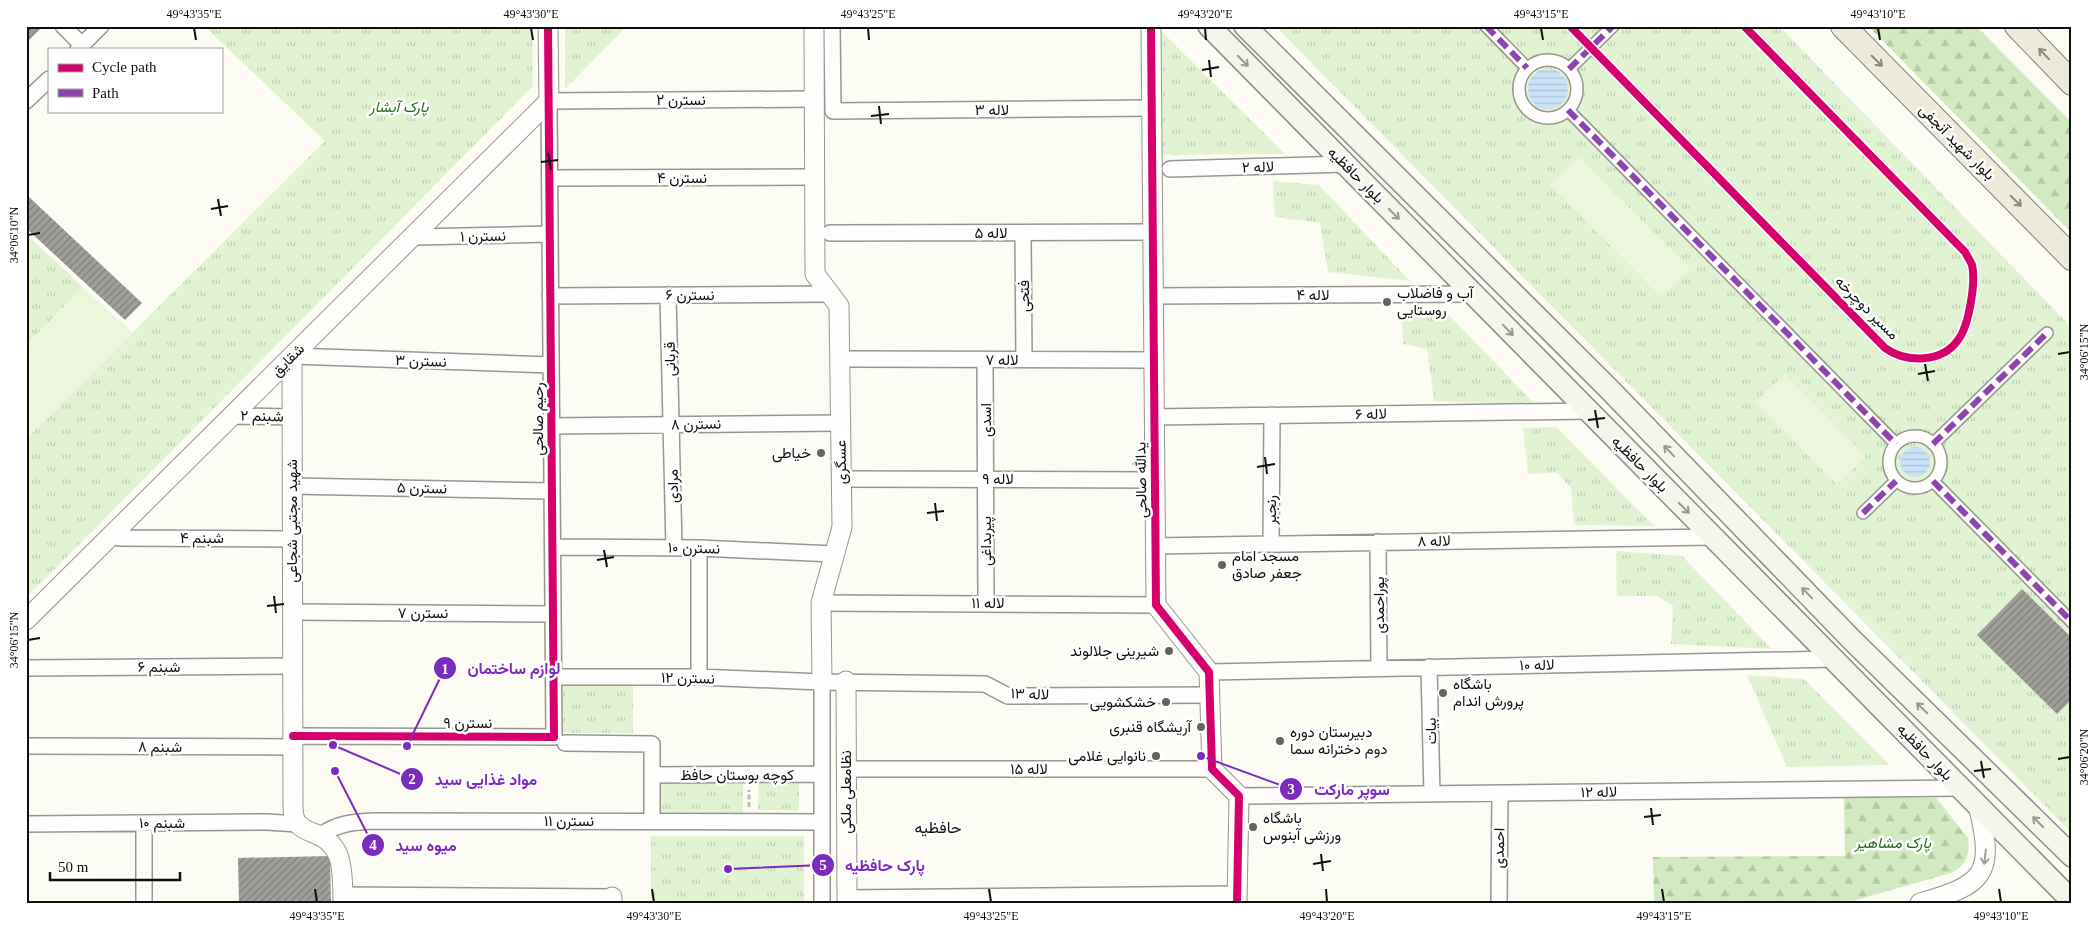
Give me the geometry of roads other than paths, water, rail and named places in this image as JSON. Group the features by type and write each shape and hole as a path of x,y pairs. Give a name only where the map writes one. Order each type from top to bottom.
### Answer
{"main road":[{"name":"بلوار حافظیه","path":"1209,26 1834,659 1979,809 2072,901"},
{"name":"بلوار حافظیه","path":"1245,26 1609,389 1852,640 2072,856"},
{"name":"بلوار شهید آنجفی","path":"1843,26 2072,258"},
{"path":"2016,26 2071,82"},
{"path":"1588,410 1609,389"}],"street":[{"path":"64,26 80,47 101,26"},
{"path":"548,26 549,101"},
{"name":"عسگری","path":"814,26 815,274 839,306 842,528 821,603 822,903"},
{"name":"لاله ۳","path":"832,26 833,111 1151,108"},
{"name":"یدالله صالحی","path":"1151,26 1156,605"},
{"path":"1486,26 1527,68"},
{"path":"1569,69 1613,26"},
{"path":"1545,59 1556,60 1569,69 1576,81 1577,92 1568,110 1560,116 1550,118 1530,113 1523,105 1519,96 1518,86 1521,76 1527,68 1535,62 1545,59"},
{"path":"26,101 48,80"},
{"name":"نسترن ۲","path":"549,101 813,99"},
{"name":"رحیم صالحی","path":"549,101 554,677 560,740"},
{"name":"شقایق","path":"26,620 549,101"},
{"path":"1568,110 1896,444"},
{"name":"لاله ۲","path":"1170,169 1345,164"},
{"name":"نسترن ۴","path":"550,178 815,178"},
{"name":"لاله ۵","path":"830,233 1152,232"},
{"name":"فتحی","path":"1023,233 1024,360"},
{"name":"نسترن ۱","path":"416,237 550,234"},
{"name":"نسترن ۶","path":"550,296 829,294"},
{"name":"لاله ۴","path":"1153,296 1474,294"},
{"name":"قربانی","path":"668,295 672,424"},
{"path":"1934,444 2047,333"},
{"name":"نسترن ۳","path":"292,356 551,365"},
{"name":"شهید مجتبی شجاعی","path":"292,356 293,806 294,816 298,824"},
{"name":"لاله ۷","path":"851,359 1153,360"},
{"name":"اسدی","path":"986,360 986,479"},
{"name":"لاله ۶","path":"1154,417 1588,410"},
{"name":"رنجبر","path":"1271,544 1272,415"},
{"name":"شبنم ۲","path":"232,416 292,417"},
{"name":"نسترن ۸","path":"551,426 840,422"},
{"name":"مرادی","path":"672,424 674,548"},
{"path":"1915,436 1925,438 1934,444 1939,453 1941,463 1939,473 1933,481 1924,487 1914,488 1904,486 1896,481 1890,472 1888,462 1890,452 1896,444 1905,438 1915,436"},
{"name":"لاله ۹","path":"841,479 1155,480"},
{"name":"پیربداغی","path":"986,479 986,603"},
{"path":"1863,513 1896,481"},
{"path":"1933,481 2072,622"},
{"name":"نسترن ۵","path":"292,486 552,491"},
{"name":"شبنم ۴","path":"114,532 119,538 292,539"},
{"name":"لاله ۸","path":"1156,546 1713,537"},
{"name":"پوراحمدی","path":"1378,542 1379,668"},
{"name":"نسترن ۱۰","path":"553,547 698,548 834,554"},
{"path":"698,548 699,677"},
{"name":"لاله ۱۱","path":"821,603 1156,605"},
{"path":"848,900 1237,899 1239,796 1212,769 1209,672 1156,605"},
{"name":"نسترن ۷","path":"293,612 553,614"},
{"name":"لاله ۱۰","path":"1209,672 1834,659"},
{"name":"شبنم ۶","path":"26,668 293,666"},
{"name":"بیات","path":"1429,667 1432,794"},
{"name":"نسترن ۱۲","path":"554,677 699,677 822,682"},
{"name":"لاله ۱۳","path":"822,682 985,684 1008,696 1210,695"},
{"name":"نظامعلی ملکی","path":"846,682 848,900"},
{"name":"نسترن ۹","path":"293,742 560,740 652,744 652,775"},
{"name":"شبنم ۸","path":"26,746 293,742"},
{"name":"لاله ۱۵","path":"846,769 1212,769"},
{"name":"کوچه بوستان حافظ","path":"652,775 822,774"},
{"path":"652,775 652,822"},
{"name":"لاله ۱۲","path":"1239,796 1960,788"},
{"name":"احمدی","path":"1498,903 1500,793"},
{"path":"821,801 846,800"},
{"path":"1920,903 1953,893 1969,883 1982,870 1986,853 1979,809"},
{"name":"شبنم ۱۰","path":"26,824 267,822 298,824"},
{"name":"نسترن ۱۱","path":"321,835 333,827 350,822 821,822"},
{"path":"144,823 144,903"},
{"path":"298,824 331,842 339,854 343,899 612,900"}],"water":[{"path":"1544,69 1552,69 1559,72 1565,78 1568,89 1565,100 1559,106 1552,109 1544,109 1537,106 1531,100 1528,93 1528,85 1531,78 1537,72"},
{"path":"1915,447 1926,451 1930,462 1926,473 1915,477 1904,473 1900,462 1904,451"}],"place":[{"name":"آب و فاضلاب روستایی","path":"1387,302"},
{"name":"خیاطی","path":"821,453"},
{"name":"مسجد امام جعفر صادق","path":"1222,565"},
{"name":"شیرینی جلالوند","path":"1169,651"},
{"name":"باشگاه پرورش اندام","path":"1443,693"},
{"name":"خشکشویی","path":"1166,702"},
{"name":"آریشگاه قنبری","path":"1201,727"},
{"name":"دبیرستان دوره دوم دخترانه سما","path":"1280,741"},
{"name":"مواد غذایی سید","path":"333,745"},
{"name":"لوازم ساختمان","path":"407,746"},
{"name":"نانوایی غلامی","path":"1156,756"},
{"name":"سوپر مارکت","path":"1201,756"},
{"name":"میوه سید","path":"335,771"},
{"name":"باشگاه ورزشی آبنوس","path":"1253,827"},
{"name":"پارک حافظیه","path":"728,869"}],"district":[{"name":"حافظیه","path":"938,827"}],"park label":[{"name":"پارک آبشار","path":"399,107"},
{"name":"پارک مشاهیر","path":"1893,843"}]}
